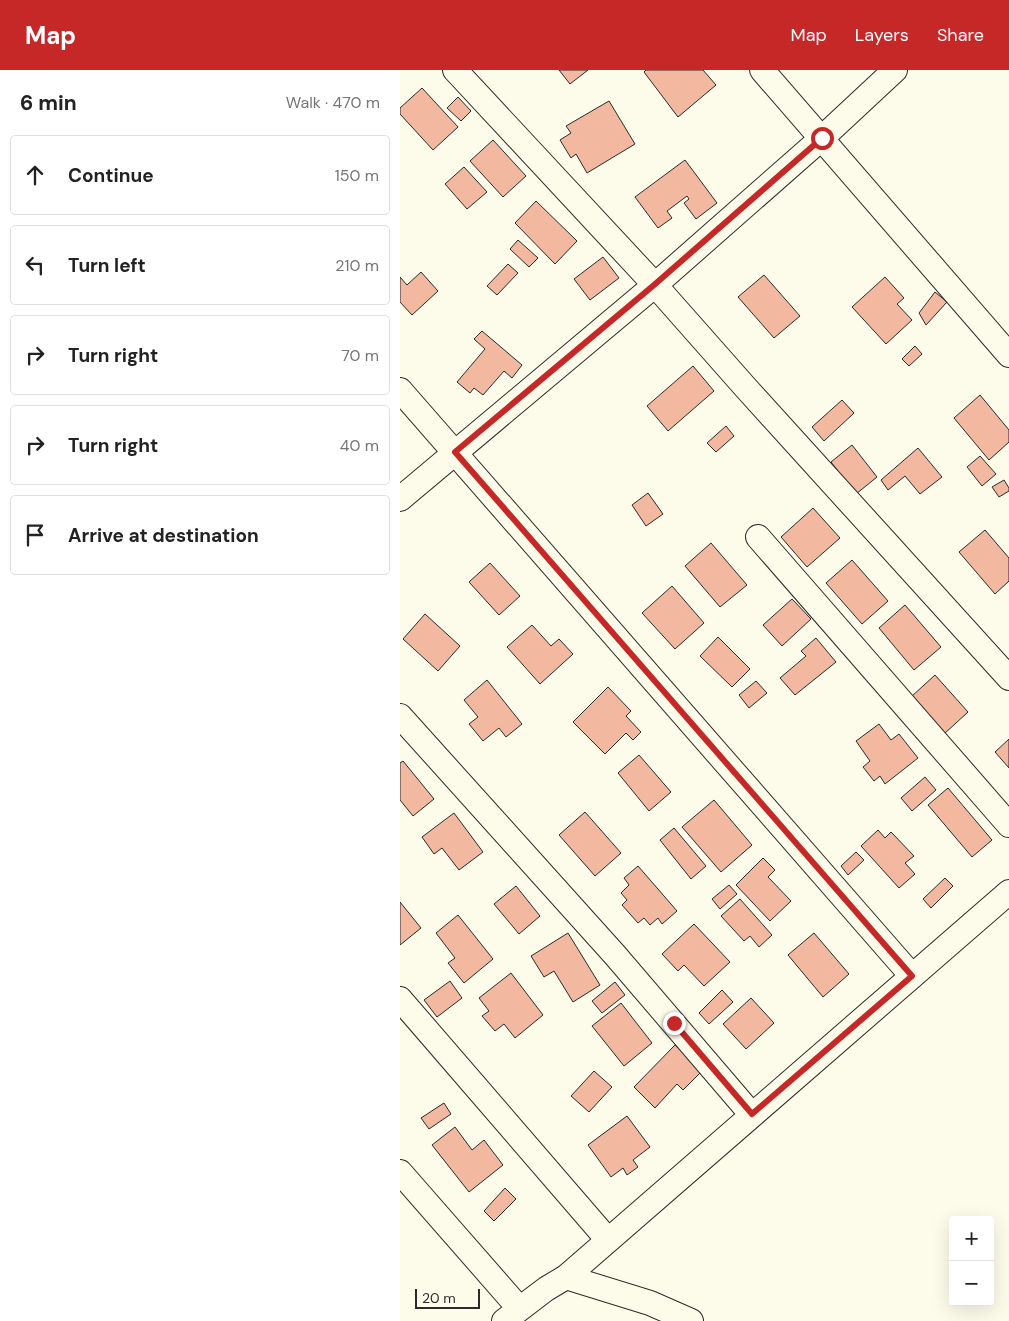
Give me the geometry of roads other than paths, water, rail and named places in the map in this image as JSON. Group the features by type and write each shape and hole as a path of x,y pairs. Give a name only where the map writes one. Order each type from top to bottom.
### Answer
{"street":[{"path":"455,70 654,285 1009,678"},
{"path":"762,70 1009,355"},
{"path":"400,499 654,285 822,138 895,70"},
{"path":"400,390 912,976"},
{"path":"758,537 1009,824"},
{"path":"400,716 615,955 752,1114"},
{"path":"400,1172 512,1315 566,1276 1009,892"},
{"path":"400,999 608,1240"},
{"path":"566,1276 650,1303 691,1321"}]}
